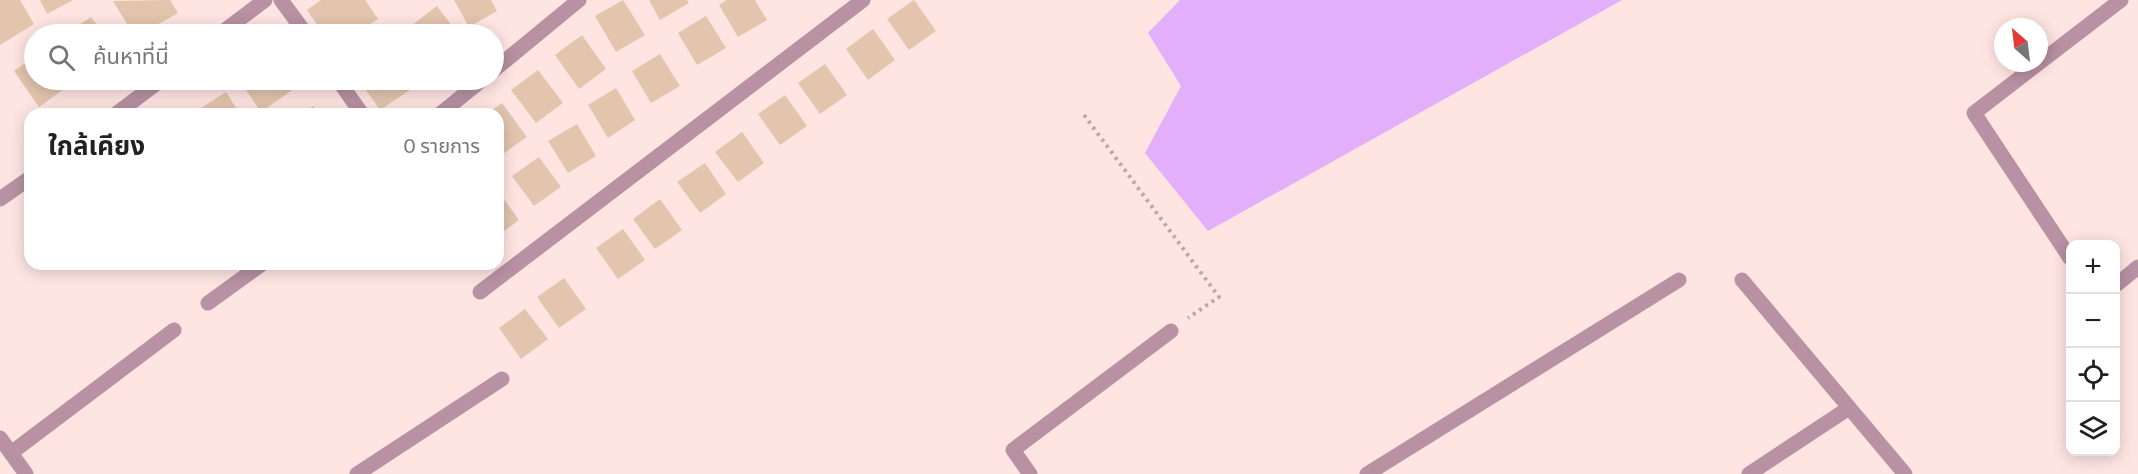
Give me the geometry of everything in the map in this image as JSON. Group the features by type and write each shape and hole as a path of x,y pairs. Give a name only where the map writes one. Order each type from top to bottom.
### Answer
{"street":[{"path":"234,24 266,0"},
{"path":"281,0 299,24"},
{"path":"504,62 579,0"},
{"path":"480,292 864,0"},
{"path":"2066,252 1974,113 2121,0"},
{"path":"124,108 148,90"},
{"path":"345,90 358,108"},
{"path":"447,108 470,90"},
{"path":"0,199 24,182"},
{"path":"2120,281 2138,267"},
{"path":"208,303 254,270"},
{"path":"1367,474 1679,280"},
{"path":"1742,280 1905,474"},
{"path":"11,453 174,330"},
{"path":"1030,474 1013,450 1171,331"},
{"path":"357,474 502,379"},
{"path":"1749,474 1849,408"},
{"path":"0,438 26,474"}],"path":[{"path":"1084,115 1219,297 1171,331"}],"shaded area":[{"path":"1180,0 1622,0 1208,231 1145,153 1181,86 1148,33"}],"building":[{"path":"0,0 20,0 34,24 24,24 24,30 0,45"},
{"path":"40,0 73,0 47,14"},
{"path":"170,0 178,13 159,24 127,24 113,1"},
{"path":"321,0 365,0 378,19 370,24 317,24 307,10"},
{"path":"454,0 491,0 497,11 474,24 467,24"},
{"path":"623,0 645,35 616,52 595,16"},
{"path":"649,0 687,0 689,3 660,20"},
{"path":"727,0 755,0 767,20 738,37 719,5"},
{"path":"914,0 936,31 909,50 887,19"},
{"path":"437,6 450,24 414,24"},
{"path":"706,16 726,48 697,65 678,33"},
{"path":"91,17 96,24 80,24"},
{"path":"873,29 895,60 868,80 846,49"},
{"path":"582,35 606,69 579,89 555,55"},
{"path":"660,54 680,86 651,103 632,71"},
{"path":"24,64 24,85 14,71"},
{"path":"825,64 847,95 820,114 798,83"},
{"path":"538,70 563,103 536,123 511,90"},
{"path":"616,88 635,120 608,138 588,105"},
{"path":"27,90 63,90 39,107"},
{"path":"246,90 292,90 267,108 258,108"},
{"path":"366,90 410,90 383,108 379,108"},
{"path":"226,92 236,108 201,108"},
{"path":"785,95 807,126 780,145 758,114"},
{"path":"502,103 527,137 504,153 504,108 495,108"},
{"path":"577,124 596,156 568,173 548,141"},
{"path":"742,132 764,163 738,182 715,152"},
{"path":"539,157 561,187 534,206 512,176"},
{"path":"705,163 726,194 700,213 677,182"},
{"path":"504,199 519,220 504,231"},
{"path":"660,199 682,230 655,249 633,219"},
{"path":"623,229 645,260 618,279 596,248"},
{"path":"564,278 586,309 559,328 537,297"},
{"path":"525,309 548,339 521,359 499,328"}]}
